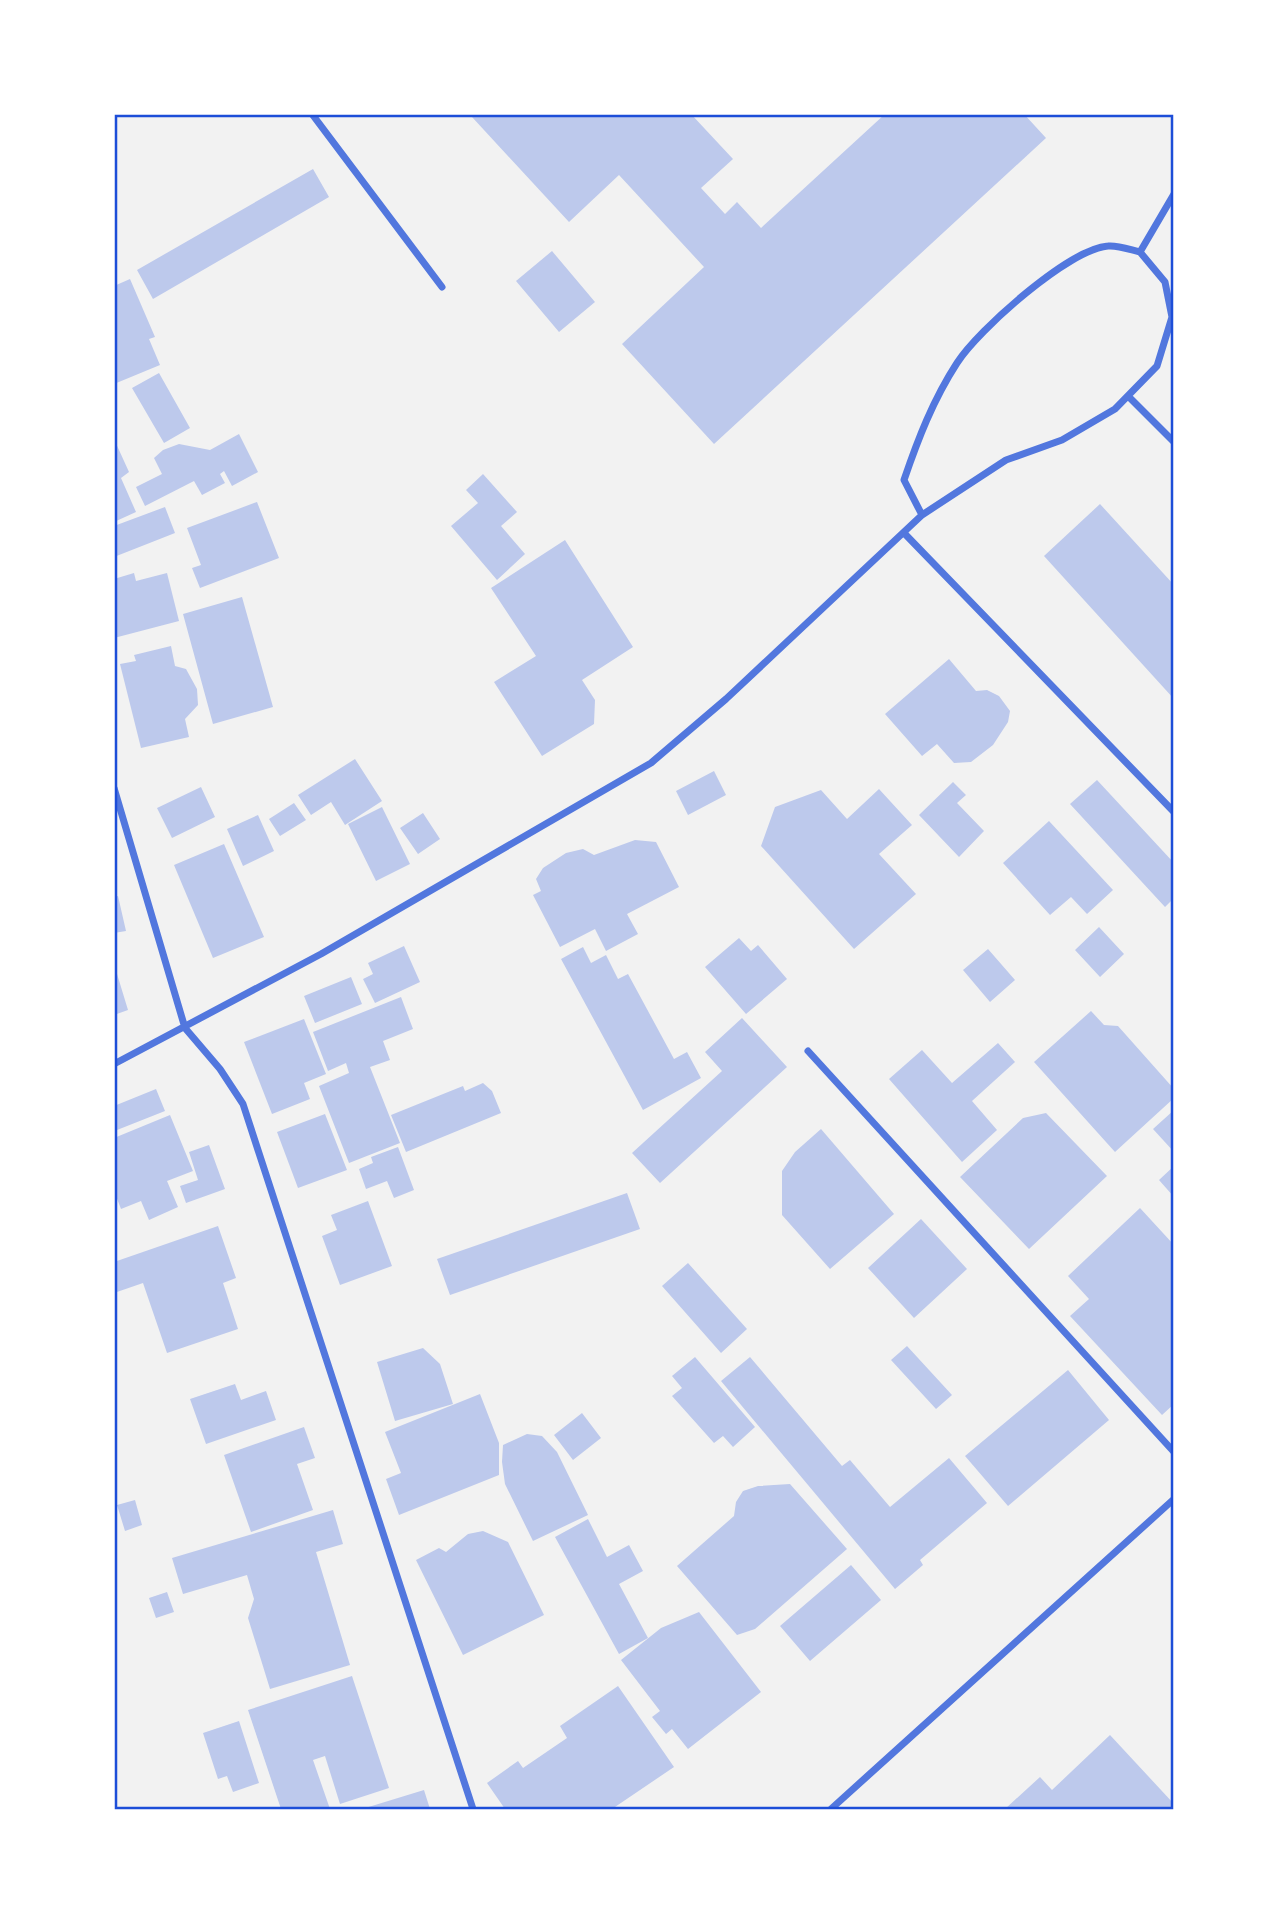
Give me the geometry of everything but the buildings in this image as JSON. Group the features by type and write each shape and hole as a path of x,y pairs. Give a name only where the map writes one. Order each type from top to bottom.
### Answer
{"street":[{"path":"312,114 442,287"},
{"path":"1140,252 1174,194"},
{"path":"114,1064 321,954 651,763 726,699 922,515 1006,460 1062,440 1115,409 1157,366 1172,317 1165,282 1140,252 1108,246 1072,259 1014,302 958,360 925,419 904,480 922,515"},
{"path":"1128,396 1174,442"},
{"path":"904,533 1174,812"},
{"path":"114,788 185,1028 220,1069 243,1104 473,1809"},
{"path":"808,1052 1174,1452"},
{"path":"831,1809 1174,1499"}]}
